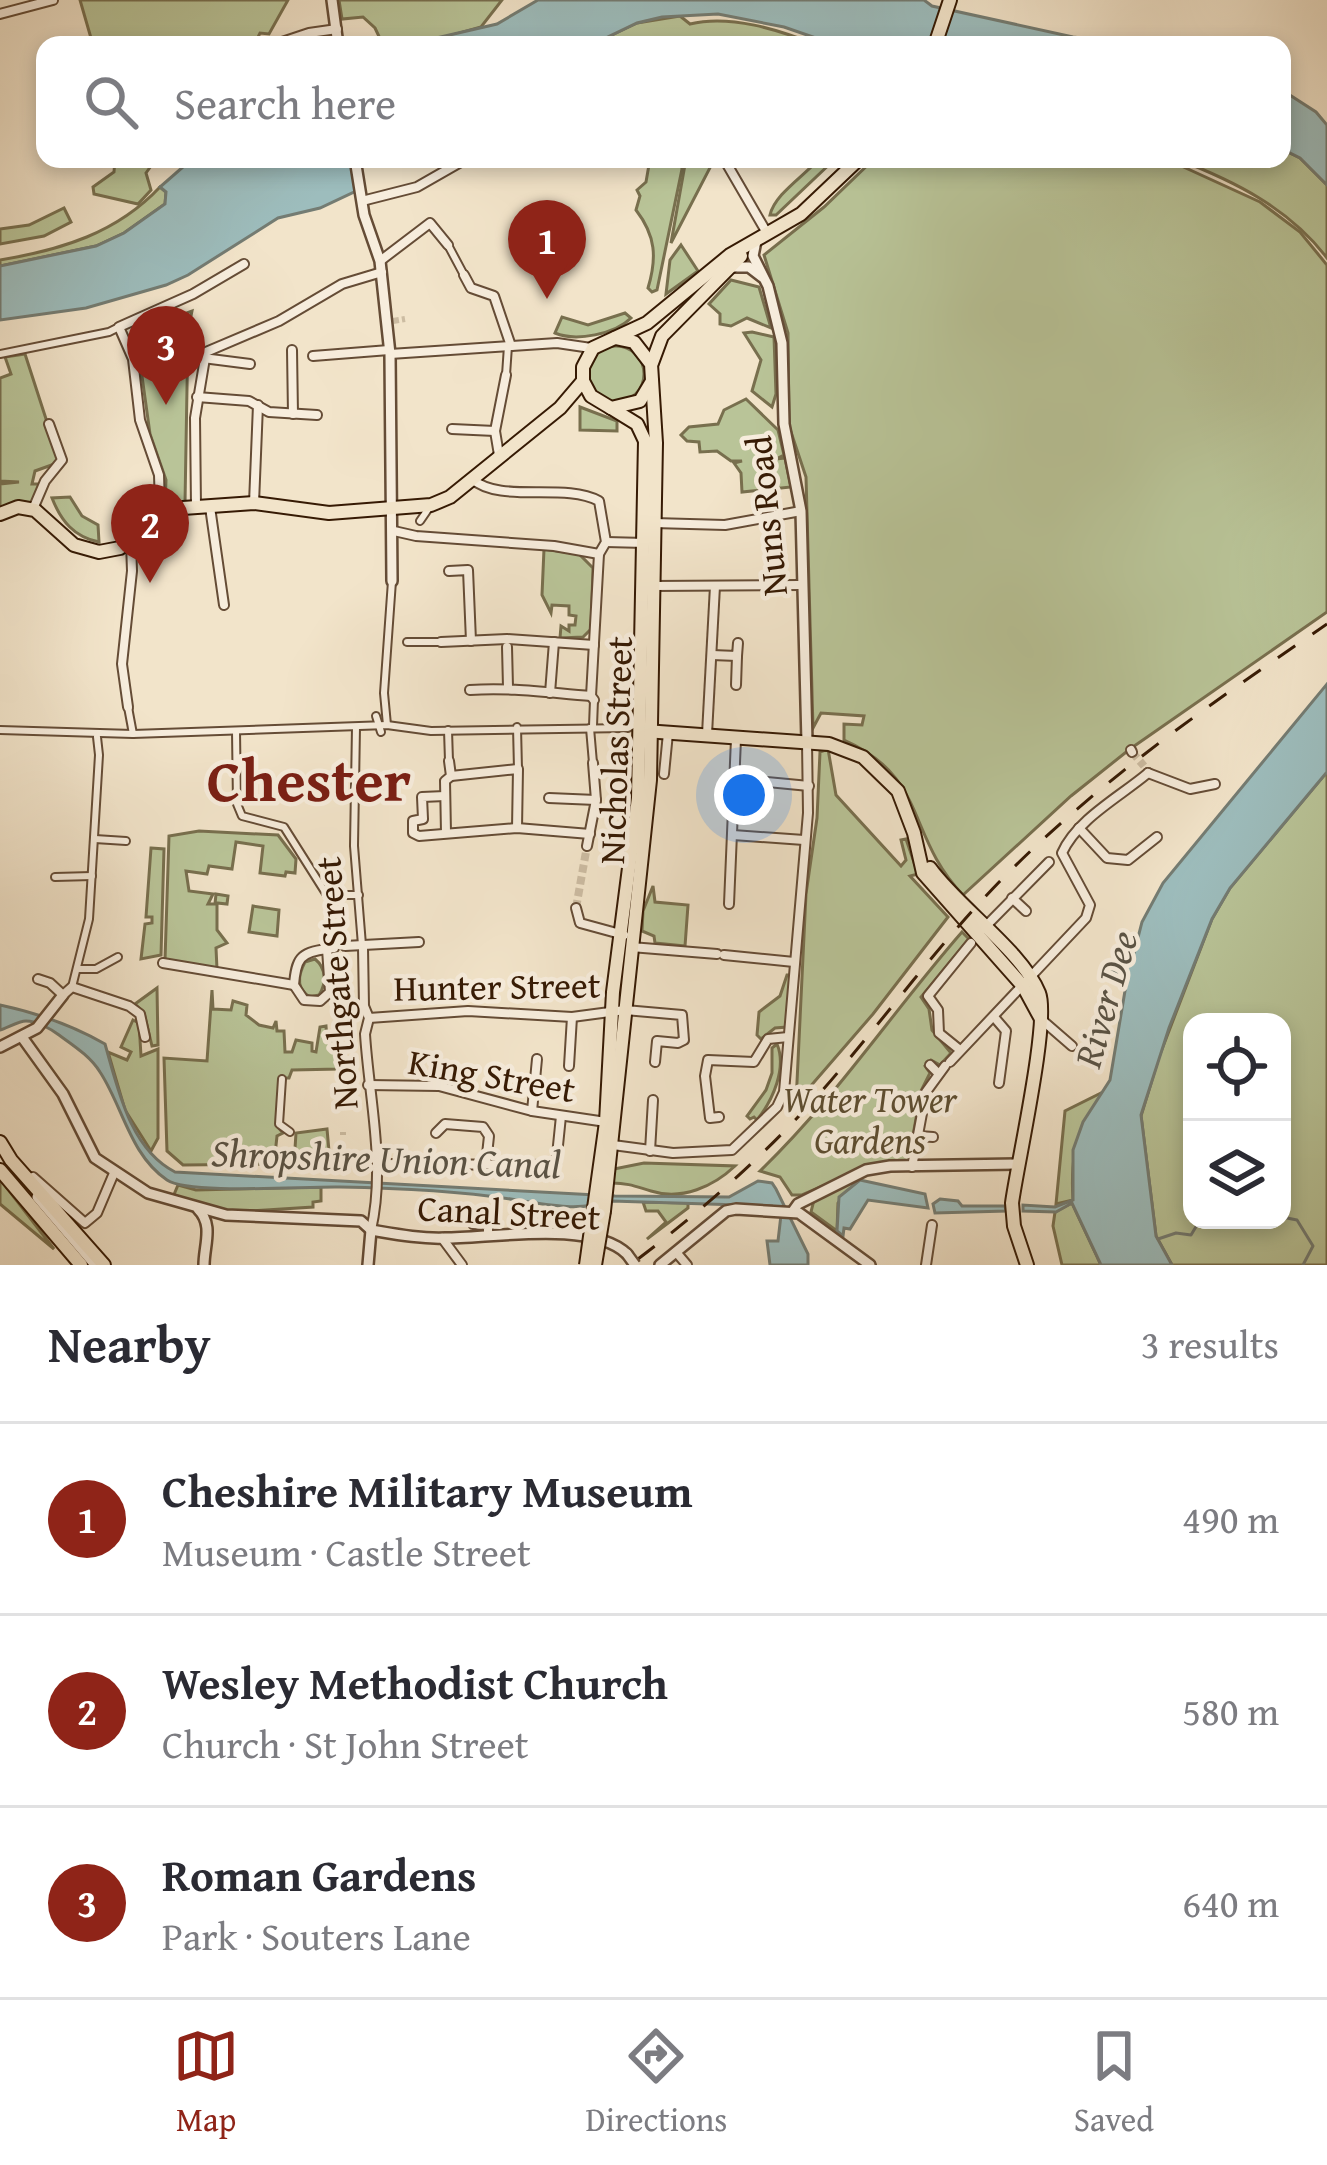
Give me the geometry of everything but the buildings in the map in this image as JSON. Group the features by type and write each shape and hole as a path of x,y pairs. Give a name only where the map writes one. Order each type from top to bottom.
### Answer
{"main road":[{"path":"938,36 950,0"},
{"path":"0,514 18,507 33,509 77,547 99,552 126,545 165,515 203,506 254,503 329,513 431,506 560,408 583,374 593,348 647,323 730,255 801,214 850,168"},
{"path":"560,408 582,401 631,406 640,400 662,336 762,238"},
{"path":"614,338 641,348 652,369"},
{"name":"Nicholas Street","path":"627,939 652,586 648,543 656,434 652,369"},
{"path":"583,374 604,405"},
{"name":"Nicholas Street","path":"604,405 637,424 645,441 648,543 646,831 618,1011 611,1124"},
{"path":"644,732 814,742 863,757 888,779 904,804 923,872 977,935 1027,982 1041,1019 1013,1209 1027,1265"},
{"path":"603,1170 613,1145 611,1124"},
{"path":"591,1265 611,1124"},
{"path":"0,1142 5,1165 81,1265"},
{"path":"5,1165 30,1182 104,1265"}],"street":[{"path":"0,14 52,0"},
{"path":"332,0 337,36"},
{"path":"300,36 337,29"},
{"path":"356,168 390,321 392,642 380,725"},
{"path":"361,195 417,187 450,168"},
{"path":"728,168 762,238"},
{"path":"224,605 203,506 197,397 203,358 211,347 279,321 381,266 430,223 471,288 494,296 509,346 495,431 499,457"},
{"name":"Nuns Road","path":"762,238 753,256 769,286 782,343 784,424 801,511 801,585 814,742"},
{"path":"0,354 107,332 242,267"},
{"path":"729,267 754,269 769,286"},
{"path":"119,326 133,359 140,420 159,475 160,506 165,515"},
{"path":"566,345 578,355 583,374"},
{"path":"313,356 509,346 593,348"},
{"path":"292,350 293,414"},
{"path":"203,358 250,364"},
{"path":"197,397 258,404 269,412 317,415"},
{"path":"254,503 258,404"},
{"path":"33,509 44,481 62,460 50,424"},
{"path":"452,429 495,431"},
{"path":"472,479 484,489 567,493 595,498 601,505 606,542 599,554 594,645 596,800 587,846"},
{"path":"420,521 431,506"},
{"path":"653,523 725,525 801,511"},
{"path":"394,531 599,554"},
{"path":"606,542 648,543"},
{"path":"126,545 132,558 122,664 133,734"},
{"path":"449,571 468,570 471,641"},
{"path":"652,586 801,585"},
{"path":"707,737 715,586"},
{"path":"406,642 594,645"},
{"path":"550,693 554,642"},
{"path":"736,685 738,643"},
{"path":"507,644 508,687"},
{"path":"712,655 737,656"},
{"path":"470,690 508,687 593,698"},
{"path":"0,730 133,734 380,725 644,732"},
{"name":"Northgate Street","path":"356,727 354,818 364,1006 369,1018 364,1028 379,1193 371,1230"},
{"path":"517,728 517,828"},
{"path":"448,730 451,776"},
{"path":"236,731 240,812 284,827 327,895 359,895"},
{"path":"664,774 668,733"},
{"path":"0,1045 44,1021 72,986 89,919 99,742 94,734"},
{"path":"729,904 736,739"},
{"path":"613,1145 714,1152 740,1145 781,1100 814,742"},
{"path":"446,833 445,782 451,776 518,770"},
{"path":"912,1167 926,1092 1090,912 1062,853 1079,828 1146,770 1190,789 1214,784"},
{"path":"736,779 809,786"},
{"path":"445,796 422,797 423,819 412,824 413,833 517,828 590,834"},
{"path":"549,798 596,800"},
{"path":"1079,828 1107,858 1128,860 1156,837"},
{"path":"733,836 804,840"},
{"path":"95,838 127,841"},
{"path":"960,1050 939,1033 938,1010 928,995 977,935 1049,862"},
{"path":"55,877 92,876"},
{"path":"1012,898 1026,911"},
{"path":"576,908 580,923 627,939 794,962"},
{"path":"346,946 419,942"},
{"path":"164,963 294,986 304,1000 320,1000 330,992 330,948 299,956 294,986"},
{"path":"77,969 96,969 118,957"},
{"path":"38,979 63,995"},
{"path":"72,986 129,1006 140,1014 145,1037"},
{"name":"Hunter Street","path":"369,1018 469,1011 682,1016 684,1040 657,1041 655,1062"},
{"path":"568,1016 569,1066"},
{"path":"993,1017 1006,1031 999,1083"},
{"path":"1041,1019 1072,1046"},
{"path":"22,1037 63,1094 95,1158 148,1193 226,1214 361,1221 375,1213"},
{"path":"710,1118 708,1060 754,1062 768,1039 788,1037"},
{"path":"532,1111 537,1059"},
{"path":"930,1064 944,1067"},
{"path":"282,1078 279,1124 290,1132"},
{"name":"King Street","path":"368,1085 439,1086 532,1111 611,1124"},
{"path":"650,1151 653,1100"},
{"path":"378,1168 556,1165 561,1115"},
{"path":"436,1132 443,1122 484,1128 486,1164"},
{"path":"919,1136 933,1137"},
{"path":"791,1211 866,1170 1018,1164"},
{"path":"5,1165 89,1223 113,1173"},
{"path":"30,1182 45,1208 94,1265"},
{"path":"198,1209 209,1224 204,1265"},
{"path":"660,1265 726,1211 791,1211 870,1265"},
{"path":"209,1224 226,1214"},
{"path":"361,1221 371,1230 368,1265"},
{"path":"473,1224 488,1226 488,1235"},
{"path":"926,1265 932,1226"},
{"name":"Canal Street","path":"371,1230 442,1238 602,1238 635,1265"},
{"path":"442,1238 462,1265"},
{"path":"676,1252 688,1265"}],"green space":[{"path":"80,0 288,0 269,34 258,36 90,36"},
{"path":"339,0 502,0 481,27 449,36 379,36 363,17 342,19"},
{"path":"680,16 690,24 721,21 792,36 610,36 637,23"},
{"path":"1291,154 1300,158 1327,185 1327,258 1278,211 1198,168 1291,168"},
{"path":"114,168 150,168 146,173 151,190 138,204 94,194 93,187"},
{"path":"648,168 682,168 657,290 652,292 648,288 653,248 636,210 637,190 646,182"},
{"path":"684,168 710,168 671,243"},
{"path":"809,168 826,168 776,215 770,215 783,193"},
{"path":"865,168 1186,168 1260,202 1300,232 1327,265 1327,612 1130,749 963,895 932,851 904,790 871,755 844,740 844,724 862,725 864,716 821,713 813,728 806,477 789,426 788,333 764,255"},
{"path":"160,187 166,192 165,204 124,233 96,246 0,266 0,260 66,245 107,228"},
{"path":"64,208 71,222 44,236 0,244 0,229 29,225"},
{"path":"681,245 698,271 666,294 670,260"},
{"path":"731,280 759,287 771,328 747,318 731,326 720,324 720,314 709,304"},
{"path":"192,311 185,503 165,504 166,480 150,434 141,369 181,357 186,349 181,315"},
{"path":"625,313 631,318 605,332 573,337 555,333 562,317 588,325"},
{"path":"744,333 774,337 776,394 772,407 752,391 761,360"},
{"path":"616,346 636,354 644,374 636,394 616,402 596,394 588,374 596,354"},
{"path":"25,354 60,462 35,471 32,484 43,484 34,505 0,509 0,484 19,482 0,481 0,378 11,374 5,357"},
{"path":"746,399 778,430 784,455 776,459 785,458 791,487 742,492 741,473 734,463 742,461 731,461 717,451 700,452 699,442 681,435 689,427 718,424 724,410"},
{"path":"580,407 617,421 617,431 580,430"},
{"path":"70,497 82,516 98,525 99,542 70,527 52,498"},
{"path":"544,549 579,554 593,568 591,629 583,637 560,638 561,626 569,631 576,616 569,615 569,606 552,605 551,613 542,595"},
{"path":"828,749 836,795 901,866 906,860 901,840 906,839 918,874 910,876 948,917 796,1103 806,894 820,752"},
{"path":"1327,772 1327,1265 1172,1265 1156,1236 1141,1116 1212,919 1230,888"},
{"path":"199,831 278,835 296,859 295,873 260,873 263,846 236,842 232,869 209,866 207,874 186,871 189,891 213,894 208,904 215,904 216,894 228,896 227,904 217,903 217,930 227,943 216,948 217,969 165,960 169,836"},
{"path":"151,848 164,849 161,955 141,959 145,924 152,923 152,917 146,917"},
{"path":"653,886 655,902 688,905 685,946 655,943 654,936 642,931 643,911"},
{"path":"253,906 279,910 277,936 249,932"},
{"name":"Water Tower Gardens","path":"962,932 969,939 921,997 929,1009 932,1030 951,1053 940,1065 931,1060 925,1066 930,1073 921,1091 908,1163 874,1164 792,1195 780,1177 760,1171 814,1114"},
{"path":"315,959 324,981 319,995 310,997 300,986 300,977 305,962"},
{"path":"791,975 787,1027 775,1028 761,1039 757,1035 759,1012 780,996"},
{"path":"157,988 158,1045 152,1046 144,1013 135,1004"},
{"path":"212,990 213,1009 231,1010 233,1001 247,1005 246,1015 259,1025 273,1028 276,1021 277,1031 284,1031 285,1052 292,1052 296,1040 312,1043 316,1052 320,1027 326,1026 327,1040 335,1040 335,1031 337,1035 339,1069 292,1070 289,1078 281,1078 277,1126 283,1133 277,1136 274,1164 183,1165 167,1151 164,1058 207,1061"},
{"path":"133,1020 139,1023 141,1056 158,1049 158,1138 151,1151 125,1110 108,1052 127,1060 131,1052 121,1047"},
{"path":"777,1044 777,1084 757,1120 750,1119 747,1116 766,1090 772,1048"},
{"path":"1103,1092 1077,1143 1073,1200 1056,1204 1065,1111"},
{"path":"327,1129 330,1162 294,1164 296,1133"},
{"path":"644,1163 735,1166 686,1193 663,1194 612,1183 614,1169"},
{"path":"860,1178 838,1203 837,1231 811,1212 814,1200"},
{"path":"0,1179 54,1249 0,1204"},
{"path":"178,1185 196,1190 321,1187 321,1201 313,1202 313,1207 232,1212 173,1197"},
{"path":"643,1202 688,1203 688,1208 647,1239 666,1222 658,1211 646,1211"},
{"path":"1072,1203 1101,1265 1062,1265 1053,1226 1055,1212"}],"water":[{"path":"538,0 924,0 932,6 1068,36 810,36 718,14 662,17 610,36 445,36 497,24"},
{"path":"1291,96 1327,125 1327,185 1291,154"},
{"path":"182,168 353,168 356,191 320,208 278,218 166,285 86,308 0,320 0,266 96,246 124,233 165,204 166,192 160,187"},
{"path":"1327,684 1327,772 1230,888 1212,919 1141,1115 1156,1236 1172,1265 1101,1265 1072,1203 1056,1212 1023,1211 1023,1205 1055,1207 1073,1200 1073,1150 1083,1122 1110,1080 1127,979 1111,969 1134,953 1142,922 1163,883"},
{"path":"0,1005 54,1020 105,1044 137,1133 147,1149 175,1172 615,1196 729,1197 758,1181 772,1183 808,1254 808,1265 770,1265 767,1241 778,1241 781,1215 772,1206 611,1201 567,1207 409,1189 179,1185 144,1158 91,1061 39,1024 23,1021 0,1030"},
{"path":"860,1180 925,1194 928,1208 868,1200 850,1229 844,1228 843,1236 837,1231 839,1197"},
{"path":"940,1199 962,1206 1005,1206 1006,1211 935,1213 933,1204"}],"waterway":[{"path":"1291,1219 1297,1220 1313,1246 1303,1265"},
{"path":"1158,1239 1176,1233 1191,1235 1195,1229"}],"tunnel":[{"path":"393,321 405,319"},
{"path":"1132,752 1144,766"},
{"path":"576,908 587,846"}],"railway":[{"path":"638,1259 720,1192 797,1118 962,922 1041,841 1159,743 1327,624"}],"place":[{"name":"Cheshire Military Museum","path":"547,299"},
{"name":"Roman Gardens","path":"166,405"},
{"name":"Wesley Methodist Church","path":"150,583"}],"district":[{"name":"Chester","path":"309,780"}],"water label":[{"name":"River Dee","path":"1105,999"},
{"name":"Shropshire Union Canal","path":"386,1158"}]}
